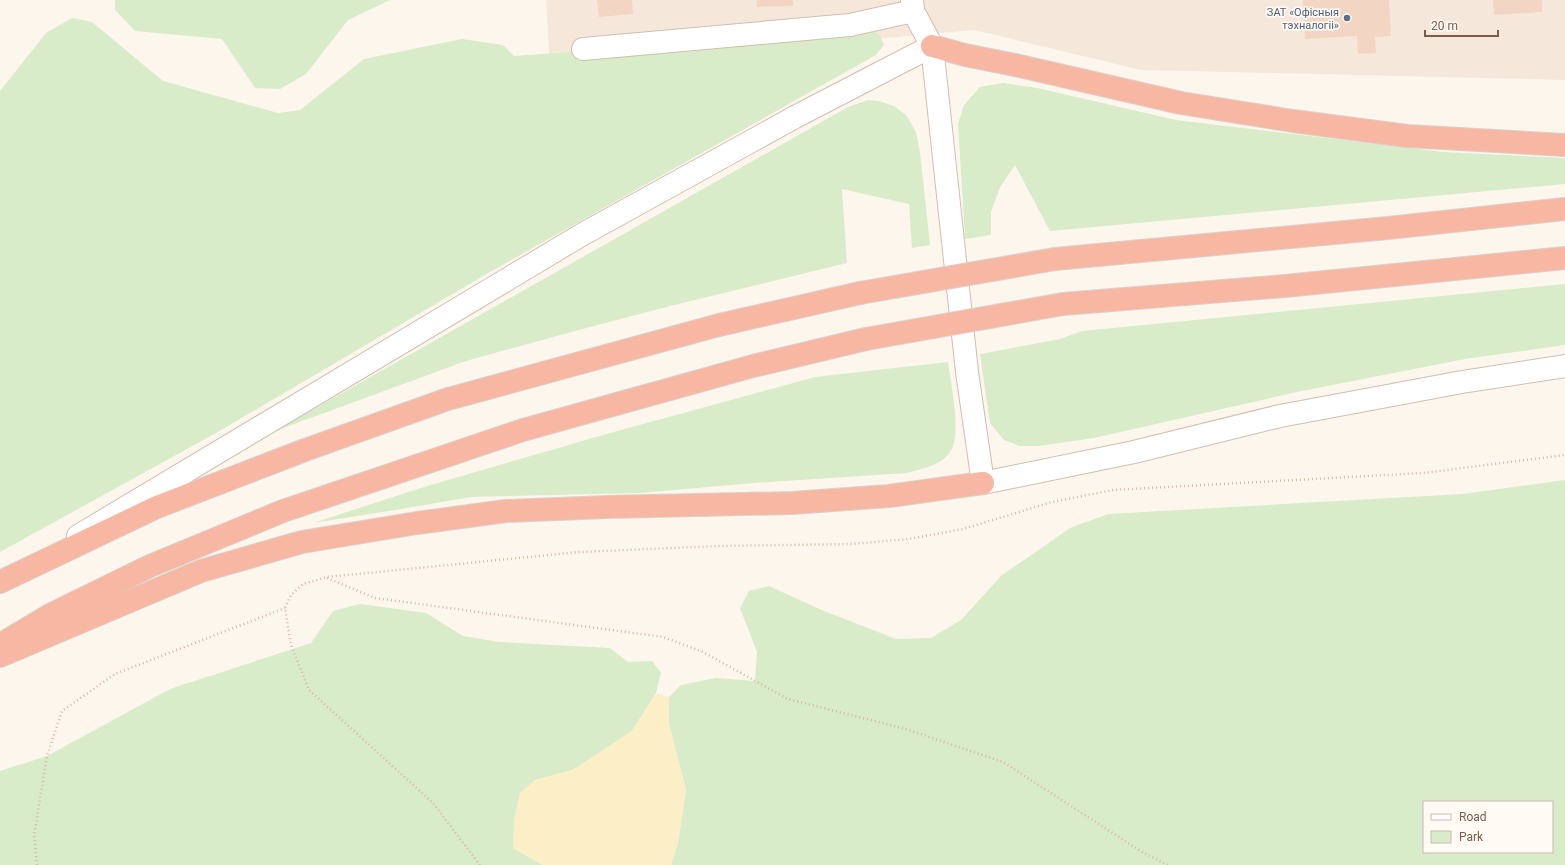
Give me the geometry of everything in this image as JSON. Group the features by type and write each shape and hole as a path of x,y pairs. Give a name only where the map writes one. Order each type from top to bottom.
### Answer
{"highway":[{"path":"932,46 965,55 1181,103 1293,121 1407,136 1565,145"},
{"path":"4,580 157,507 305,450 448,399 719,325 860,293 1055,259 1388,228 1565,209"},
{"path":"0,645 50,615 150,566 283,511 523,430 753,366 866,339 1063,304 1293,285 1565,258"},
{"path":"0,656 201,571 302,542 417,523 506,511 792,503 889,496 983,483"}],"street":[{"path":"583,49 850,25 913,6 932,46 967,372 983,483 1134,452 1280,416 1462,382 1565,366"},
{"path":"4,580 583,234 795,117 932,46"}],"path":[{"path":"480,865 433,803 309,690 291,645 285,608 291,595 303,584 327,578 579,552 719,546 852,544 909,539 964,529 1052,502 1114,490 1424,473 1565,455"},
{"path":"327,578 375,598 663,637 701,651 788,700 906,729 1003,762 1142,852 1168,865"},
{"path":"37,865 34,836 47,756 62,711 115,674 285,608"}],"shaded area":[{"path":"546,0 1565,0 1565,80 1141,70 974,30 550,68"}],"green space":[{"path":"115,0 390,0 348,20 306,74 280,89 255,88 222,39 135,31 115,10"},
{"path":"72,18 92,22 163,81 278,113 300,110 364,59 462,39 503,45 514,56 871,31 879,34 884,45 876,55 490,272 216,433 0,552 0,91 46,33"},
{"path":"1003,83 1037,88 1176,120 1443,152 1565,158 1565,184 1050,231 1015,165 1000,187 991,212 991,235 965,239 958,124 964,105 980,87"},
{"path":"868,100 879,101 894,106 906,115 916,132 920,153 930,245 912,248 909,204 842,189 847,263 670,306 466,361 275,431 848,107"},
{"path":"1565,284 1565,345 1465,359 1297,392 1094,438 1039,446 1019,446 1004,440 990,423 980,354 1060,339 1082,331"},
{"path":"948,362 956,427 953,446 948,455 941,461 907,473 754,483 640,493 471,497 313,523 424,487 610,433 815,377"},
{"path":"1565,480 1565,865 671,865 678,842 686,790 669,724 669,697 681,685 716,678 755,681 757,652 740,608 749,591 769,586 824,611 896,639 931,638 961,620 1001,576 1070,528 1108,514 1463,494"},
{"path":"360,604 426,613 463,636 500,642 610,648 628,662 652,661 661,673 656,693 632,731 573,770 535,780 513,848 543,865 0,865 0,771 47,756 170,689 311,643 333,611"}],"sand":[{"path":"656,693 669,697 669,724 686,790 678,842 671,865 543,865 513,848 514,820 520,793 535,780 573,770 632,731"}],"building":[{"path":"597,0 632,0 633,14 599,17"},
{"path":"757,0 793,0 793,6 757,7"},
{"name":"ЗАТ «Офісныя тэхналогіі»","path":"1303,0 1389,0 1391,36 1375,37 1376,53 1358,54 1357,36 1305,39"},
{"path":"1493,0 1542,0 1542,12 1494,15"}],"place":[{"name":"ЗАТ «Офісныя тэхналогіі»","path":"1347,18"}]}
